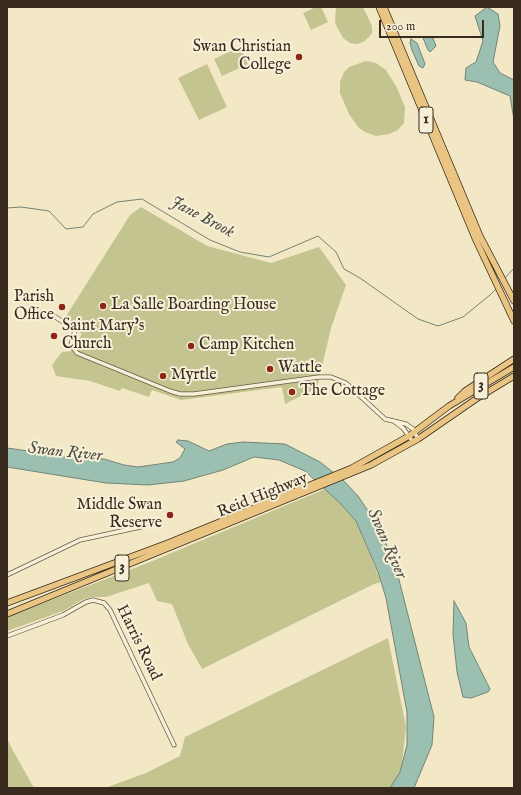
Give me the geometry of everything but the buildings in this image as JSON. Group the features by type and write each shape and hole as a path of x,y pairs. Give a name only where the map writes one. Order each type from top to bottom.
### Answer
{"highway":[{"name":"1","path":"379,7 497,287 514,321"},
{"name":"1","path":"384,7 480,236 514,301"},
{"path":"449,406 465,391 514,359"},
{"name":"Reid Highway","path":"345,474 412,435 449,406 514,367"},
{"name":"Reid Highway","path":"7,614 382,460 416,440 476,399 514,376"},
{"name":"Reid Highway","path":"7,603 234,520"}],"street":[{"path":"37,312 54,316 75,330 71,343 72,348 77,353 117,371 171,391 194,394 319,377 331,377 346,383 385,419 406,424 416,440"},
{"path":"395,422 412,435"},
{"path":"7,576 80,540 145,526"},
{"name":"Harris Road","path":"7,636 63,615 86,602 93,600 104,603 110,610 174,745"}],"green space":[{"path":"316,7 321,7 328,22 311,30 303,13"},
{"path":"336,7 363,7 372,26 372,33 369,37 363,42 357,44 350,43 343,38 335,23"},
{"path":"240,47 248,64 222,76 214,59"},
{"path":"366,61 376,63 386,70 397,88 405,107 404,123 398,130 389,134 376,136 365,132 358,127 349,114 340,93 340,82 344,72 349,67"},
{"path":"207,64 227,107 199,120 178,78"},
{"path":"141,207 207,246 271,263 319,247 346,285 331,328 317,388 285,404 282,387 181,400 152,390 149,397 122,388 120,391 90,381 56,376 52,365 62,352 71,351 82,334 63,321 130,215"},
{"path":"325,489 356,521 381,582 374,584 202,669 188,644 172,604 157,601 149,583 106,597 92,597 84,599 63,611 7,631 7,617 145,564"},
{"path":"388,638 406,727 401,772 390,788 105,788 146,773 180,756 185,737"},
{"path":"7,738 11,747 34,788 7,788"}],"water":[{"path":"487,7 498,14 500,26 493,62 500,73 514,80 514,120 510,96 477,82 465,80 466,68 476,62 483,41 475,16"},
{"path":"423,38 433,38 436,46 430,52"},
{"path":"411,39 417,43 425,64 423,68 419,66 412,50 410,43"},
{"name":"Swan River","path":"178,440 188,441 209,451 227,444 243,442 285,444 320,462 343,480 358,496 379,527 396,568 434,717 432,745 414,788 390,788 400,772 407,745 407,712 386,598 378,572 356,521 340,503 305,471 279,460 254,457 223,470 184,481 148,485 106,483 7,467 7,448 71,457 104,459 124,465 138,467 173,462 180,458 185,449 176,442"},
{"path":"454,601 466,623 469,647 490,689 488,692 471,698 463,697 457,672 453,634"}],"waterway":[{"name":"Jane Brook","path":"7,208 21,207 49,211 66,229 83,227 93,214 117,202 142,199 210,240 240,252 269,257 318,236 336,252 344,269 360,278 418,319 438,326 463,317 497,288"},
{"name":"Jane Brook","path":"505,278 514,268"}],"place":[{"name":"Swan Christian College","path":"299,57"},
{"name":"La Salle Boarding House","path":"103,306"},
{"name":"Parish Office","path":"62,307"},
{"name":"Saint Mary's Church","path":"54,336"},
{"name":"Camp Kitchen","path":"191,346"},
{"name":"Wattle","path":"270,369"},
{"name":"Myrtle","path":"163,376"},
{"name":"The Cottage","path":"292,392"},
{"name":"Middle Swan Reserve","path":"170,515"}]}
